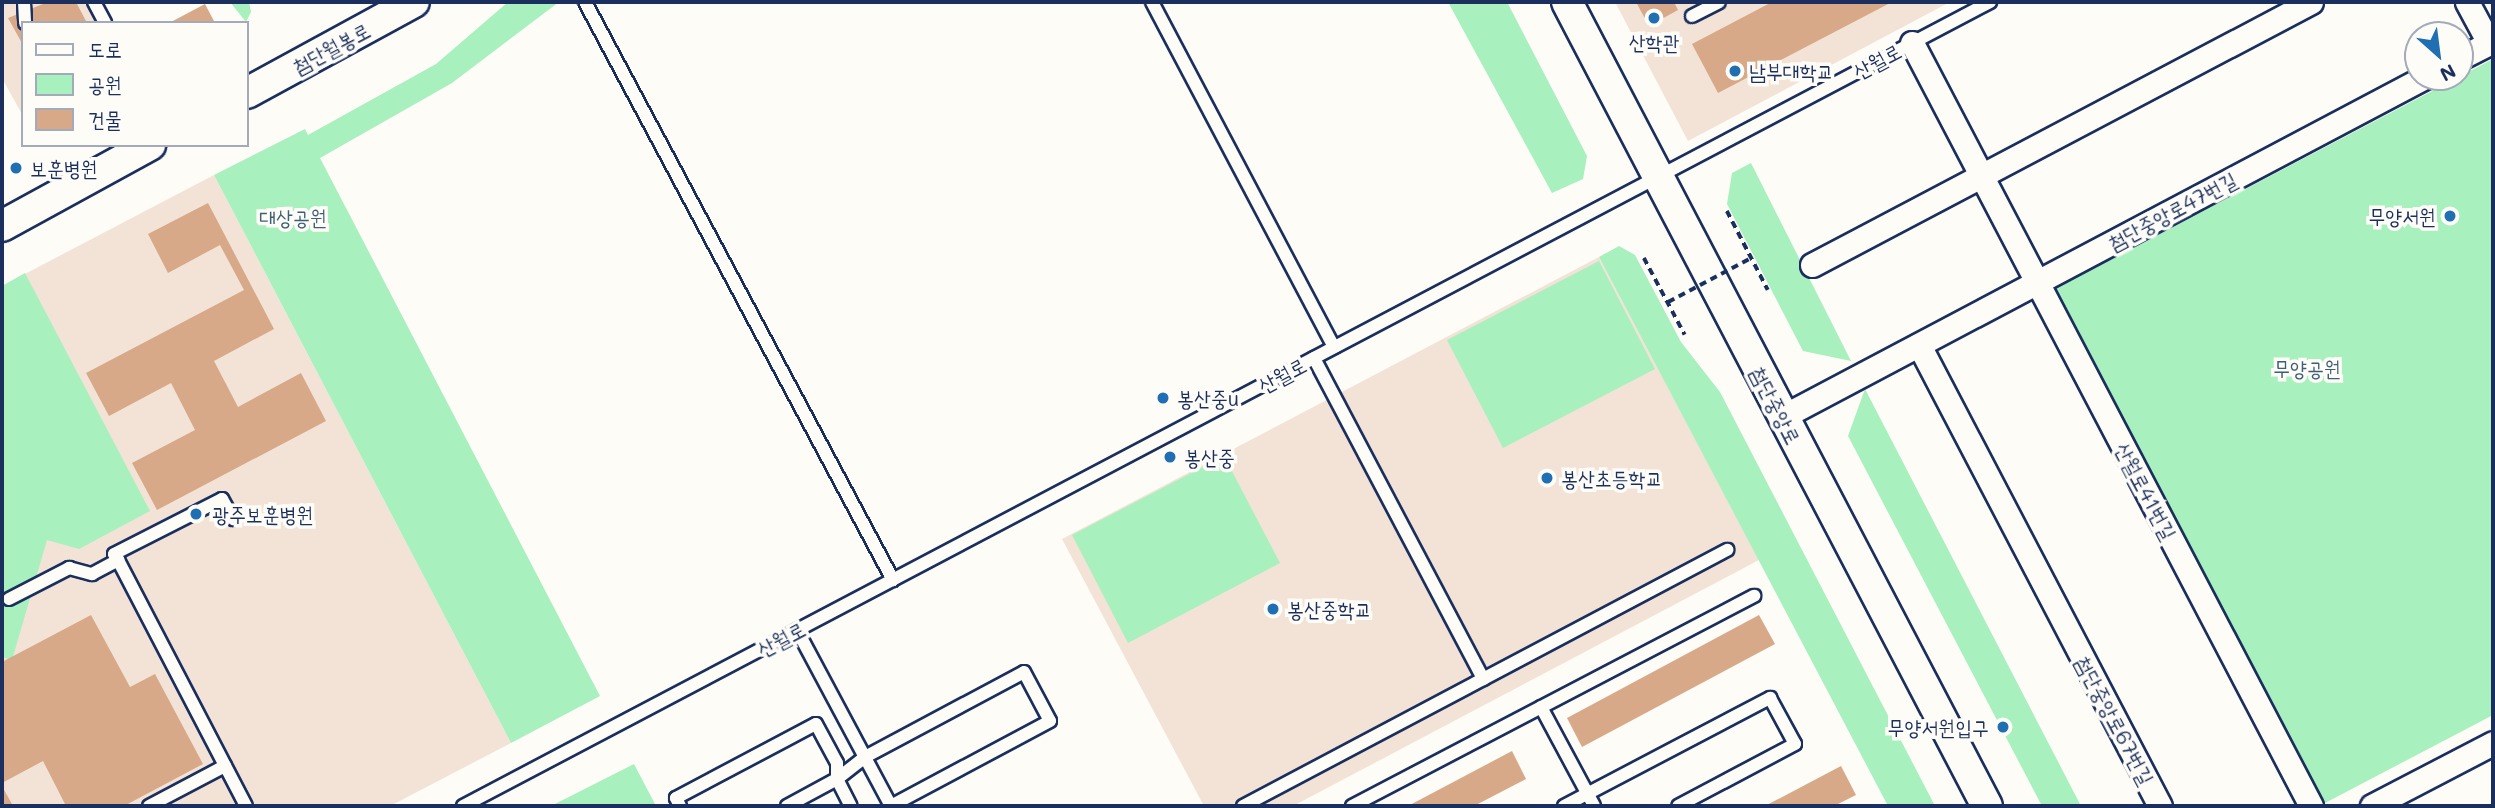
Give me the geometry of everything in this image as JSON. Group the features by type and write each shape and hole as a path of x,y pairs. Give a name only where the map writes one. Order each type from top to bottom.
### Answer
{"street":[{"name":"첨단월봉로","path":"248,92 414,2"},
{"name":"첨단중앙로","path":"1567,2 1987,806"},
{"path":"1812,265 2311,2"},
{"path":"2467,2 2491,42 2474,51"},
{"name":"산월로41번길","path":"1913,43 2311,806"},
{"name":"첨단중앙로47번길","path":"1782,417 2404,88"},
{"path":"2,226 146,147"},
{"name":"첨단중앙로67번길","path":"1919,345 2160,806"},
{"path":"2372,806 2493,743"}],"lane":[{"path":"24,2 25,21"},
{"path":"94,2 104,21"},
{"path":"585,2 893,580"},
{"path":"1152,2 1334,347"},
{"path":"1692,16 1719,2"},
{"name":"산월로","path":"463,806 1990,2"},
{"path":"1314,358 1483,678"},
{"path":"233,519 222,499 114,554 246,806"},
{"path":"1242,806 1727,550"},
{"path":"9,599 69,568 92,574 118,560"},
{"path":"1352,806 1754,596"},
{"path":"787,806 837,779 865,757 1024,672 1050,721 891,806 865,757 797,630"},
{"path":"1564,806 1770,698 1796,744 1678,806"},
{"path":"1541,707 1594,806"},
{"path":"680,806 676,798 817,724 837,764 837,779 852,806"},
{"path":"149,806 225,766"}],"path":[{"path":"1727,211 1768,290"},
{"path":"1644,258 1685,335"},
{"path":"1668,302 1751,258"}],"shaded area":[{"path":"103,2 114,21 21,21 21,112 2,78 2,3"},
{"name":"남부대학교","path":"1615,2 1950,2 1688,141"},
{"name":"광주보훈병원","path":"214,175 511,743 390,806 2,806 2,286"},
{"path":"1599,257 1759,560 1293,806 1204,806 1062,539"}],"green space":[{"path":"230,2 249,2 251,12 245,21"},
{"name":"대상공원","path":"508,2 559,2 452,83 320,158 600,696 511,743 214,175 305,129 308,135 436,64"},
{"path":"1448,2 1507,2 1587,156 1583,179 1552,193"},
{"name":"무양공원","path":"2493,59 2493,715 2325,803 2055,289 2432,91 2474,91 2474,69"},
{"path":"1751,163 1851,361 1803,351 1727,204 1732,173"},
{"path":"1619,246 1635,255 1681,342 1720,392 1935,806 1888,806 1599,257"},
{"path":"1599,261 1655,369 1503,448 1447,340"},
{"path":"25,273 150,511 79,549 47,540 12,660 2,657 2,286"},
{"path":"1865,389 2081,806 2042,806 1848,436"},
{"path":"1224,456 1280,563 1128,643 1072,535"},
{"path":"634,764 656,806 551,806"}],"building":[{"path":"48,2 76,2 86,21 21,21 21,41 8,18"},
{"name":"산학관","path":"1636,2 1674,2 1678,10 1649,26"},
{"path":"1772,2 1892,2 1718,93 1692,44"},
{"path":"205,4 214,21 173,21"},
{"path":"208,203 274,329 214,361 238,407 301,373 326,421 157,510 132,463 195,430 171,383 109,416 86,373 244,290 220,245 168,273 148,234"},
{"path":"91,615 130,687 155,674 203,764 124,806 66,806 43,761 2,783 2,662"},
{"path":"1759,615 1775,644 1582,747 1567,718"},
{"path":"1512,751 1526,779 1474,806 1408,806"},
{"path":"1841,766 1856,795 1834,806 1765,806"},
{"path":"2,786 13,806 2,806"}],"place":[{"name":"산학관","path":"1654,18"},
{"name":"남부대학교","path":"1735,71"},
{"name":"보훈병원","path":"16,168"},
{"name":"무양서원","path":"2450,216"},
{"name":"봉산중u","path":"1163,398"},
{"name":"봉산중","path":"1170,457"},
{"name":"봉산초등학교","path":"1547,478"},
{"name":"광주보훈병원","path":"196,514"},
{"name":"봉산중학교","path":"1273,609"},
{"name":"무양서원입구","path":"2003,727"}]}
